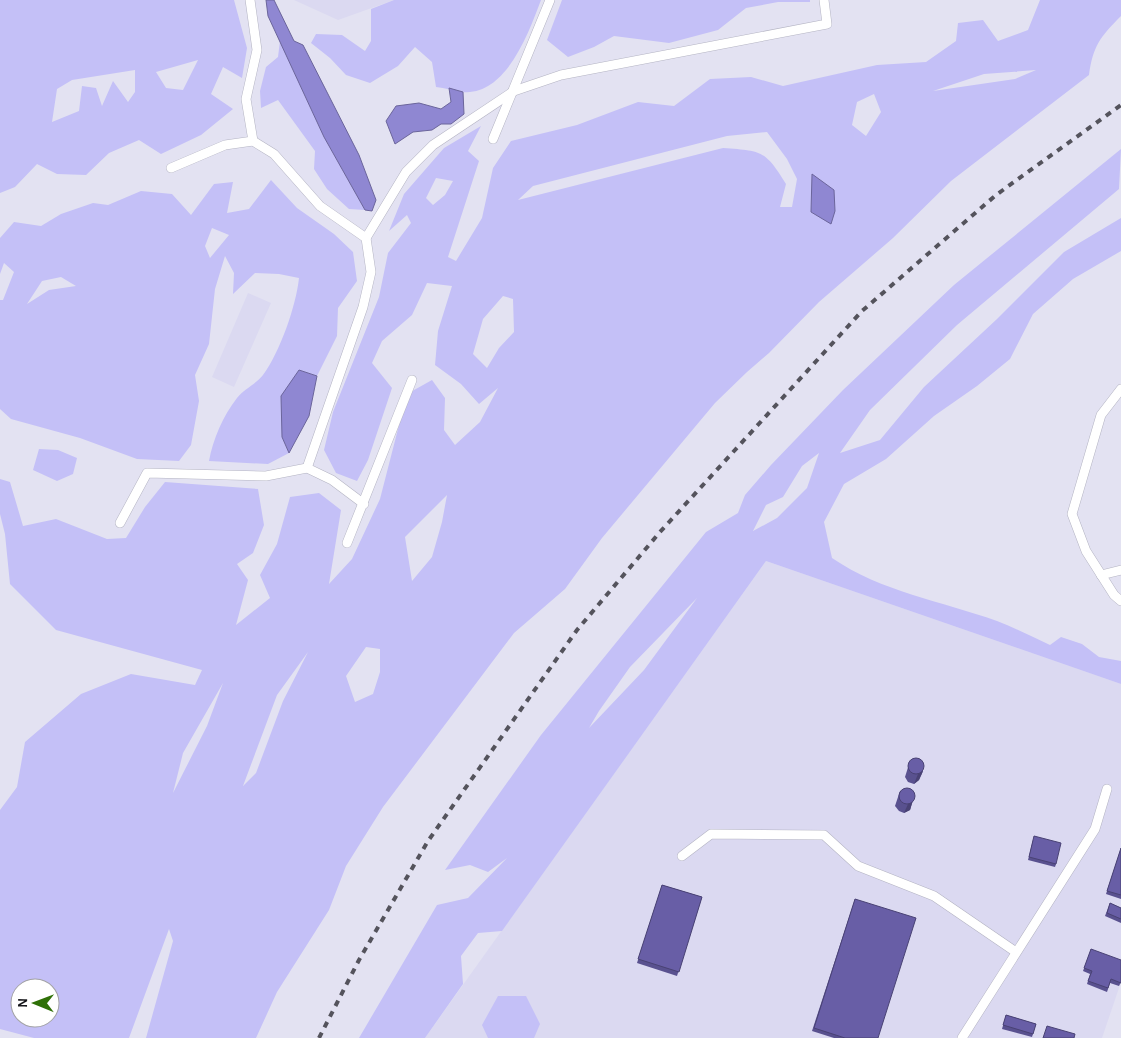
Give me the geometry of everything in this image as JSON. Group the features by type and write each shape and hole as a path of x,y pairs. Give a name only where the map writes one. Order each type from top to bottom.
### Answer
{"lane":[{"path":"250,0 257,50 246,99 253,141"},
{"path":"493,139 550,0"},
{"path":"307,468 363,307 371,272 366,238 406,172 432,145 514,90 561,75 827,24 824,0"},
{"path":"171,168 225,145 253,141 274,154 320,206 366,238"},
{"path":"347,543 412,380"},
{"path":"1121,389 1101,415 1072,514 1086,551 1114,595 1121,601"},
{"path":"120,523 147,473 188,472 266,476 307,468 332,480 364,504"},
{"path":"1102,575 1121,570"},
{"path":"962,1038 1095,829 1107,788"},
{"path":"682,856 710,834 824,835 858,866 934,896 1016,952"}],"shaded area":[{"path":"0,0 234,0 247,48 242,78 223,67 211,94 233,109 201,135 161,154 139,140 109,153 86,175 57,174 37,164 15,187 0,193","holes":["198,60 183,90 166,88 156,72","135,70 135,92 128,102 113,81 102,106 96,88 82,86 79,111 52,122 57,89 72,80"]},
{"path":"266,0 274,0 294,41 303,45 359,155 376,200 372,211 365,210 324,137 268,16"},
{"path":"294,0 394,0 338,20"},
{"path":"394,0 541,0 530,28 514,59 492,84 478,91 463,92 436,87 432,62 415,47 398,66 370,83 346,75 330,58 311,43 316,34 342,35 365,51 371,41 371,9"},
{"path":"562,0 810,0 810,2 778,2 746,8 718,30 669,43 614,36 594,47 568,57 547,40"},
{"path":"1040,0 1121,0 1121,16 1108,30 1095,49 1089,75 951,181 893,238 819,302 769,353 715,403 602,538 565,589 514,633 383,807 346,866 329,910 277,992 256,1038 146,1038 173,941 169,929 129,1038 34,1038 0,1029 0,810 17,787 25,742 81,694 131,674 195,685 202,670 56,630 10,584 5,534 0,514 0,479 10,482 23,526 56,519 107,539 126,538 145,507 165,482 258,489 264,525 253,553 237,564 248,580 236,625 270,598 260,575 277,544 290,497 319,493 341,510 329,584 352,559 380,499 407,394 432,380 445,398 444,430 455,445 480,422 498,388 479,404 461,384 435,365 438,331 452,286 427,283 412,315 382,341 372,363 392,388 368,460 357,481 336,473 324,450 333,412 379,297 388,253 411,223 407,215 389,231 404,194 444,148 481,126 468,151 479,161 448,257 456,261 482,218 493,168 511,141 577,125 638,102 674,106 710,79 751,77 783,86 877,65 926,62 956,41 958,23 983,20 998,41 1028,30","holes":["1036,70 1015,79 933,91 984,74","874,94 881,112 866,136 852,125 857,102","767,132 787,159 797,179 792,207 780,207 786,184 767,158 755,152 723,148 518,200 533,186 727,136","812,174 831,223 811,212","436,178 453,181 445,195 433,205 426,198","503,296 513,299 514,332 499,348 487,368 473,354 483,319","447,495 432,557 412,581 405,537","366,647 380,649 380,672 373,694 355,702 346,676","308,652 283,701 256,773 243,786 277,695","223,683 207,726 173,793 183,753"]},
{"path":"280,41 324,137 365,210 349,209 327,189 314,169 315,151 278,100 261,108 260,91 266,67 278,57"},
{"path":"449,88 463,92 464,114 451,124 441,124 432,130 413,132 395,144 386,121 396,106 419,103 441,109 451,102"},
{"path":"1121,149 1119,189 957,325 870,410 840,453 880,440 924,387 997,319 1064,252 1121,218 1121,251 1073,279 1033,314 1010,359 977,386 934,416 886,459 844,484 824,522 832,558 851,570 891,588 997,621 1050,645 1061,637 1082,644 1099,657 1121,661 1121,684 766,561 502,931 478,933 461,956 463,984 425,1038 359,1038 437,905 468,898 507,858 488,872 470,865 445,870 541,735 706,532 738,513 745,495 771,465 843,390 954,285","holes":["819,453 807,488 777,518 753,531 766,505 783,497 802,466","697,598 644,670 589,728 630,667"]},
{"path":"812,174 834,190 835,211 831,224 811,212"},
{"path":"271,180 297,208 334,234 353,252 357,281 338,308 337,336 317,376 299,370 282,437 289,453 268,464 209,461 216,436 227,412 240,395 263,375 281,342 291,315 299,278 279,274 255,273 233,294 234,273 225,256 215,289 209,344 195,375 199,401 191,445 179,461 137,459 80,438 11,419 0,409 0,300 3,300 14,272 4,263 0,274 0,238 14,222 41,226 61,214 93,203 108,205 141,191 172,194 191,215 214,184 233,182 227,213 249,209","holes":["212,228 229,235 210,258 205,246","61,277 76,286 49,290 27,304 42,281"]},
{"path":"248,293 271,303 234,387 212,377"},
{"path":"299,370 317,376 309,416 289,453 282,437 281,396"},
{"path":"39,449 58,450 77,458 73,474 57,481 33,470"},
{"path":"766,561 1121,684 1121,982 1102,1038 425,1038"},
{"path":"498,996 526,996 540,1024 534,1038 488,1038 482,1025"}],"building":[{"path":"916,758 924,766 916,774 908,766"},
{"path":"907,788 913,790 915,796 913,802 907,804 901,802 899,796 901,790"},
{"path":"1034,836 1061,843 1056,864 1029,857"},
{"path":"1121,848 1121,895 1107,891"},
{"path":"662,885 702,897 679,972 638,959"},
{"path":"855,899 916,918 878,1038 845,1038 814,1028"},
{"path":"1110,903 1121,908 1121,919 1107,913"},
{"path":"1091,949 1121,960 1121,983 1111,979 1108,988 1088,981 1092,971 1084,968"},
{"path":"1006,1015 1036,1024 1033,1034 1003,1025"},
{"path":"1047,1026 1075,1034 1074,1038 1043,1038"}],"railway":[{"path":"319,1038 359,960 428,841 577,630 660,532 862,311 996,195 1121,105"}]}
